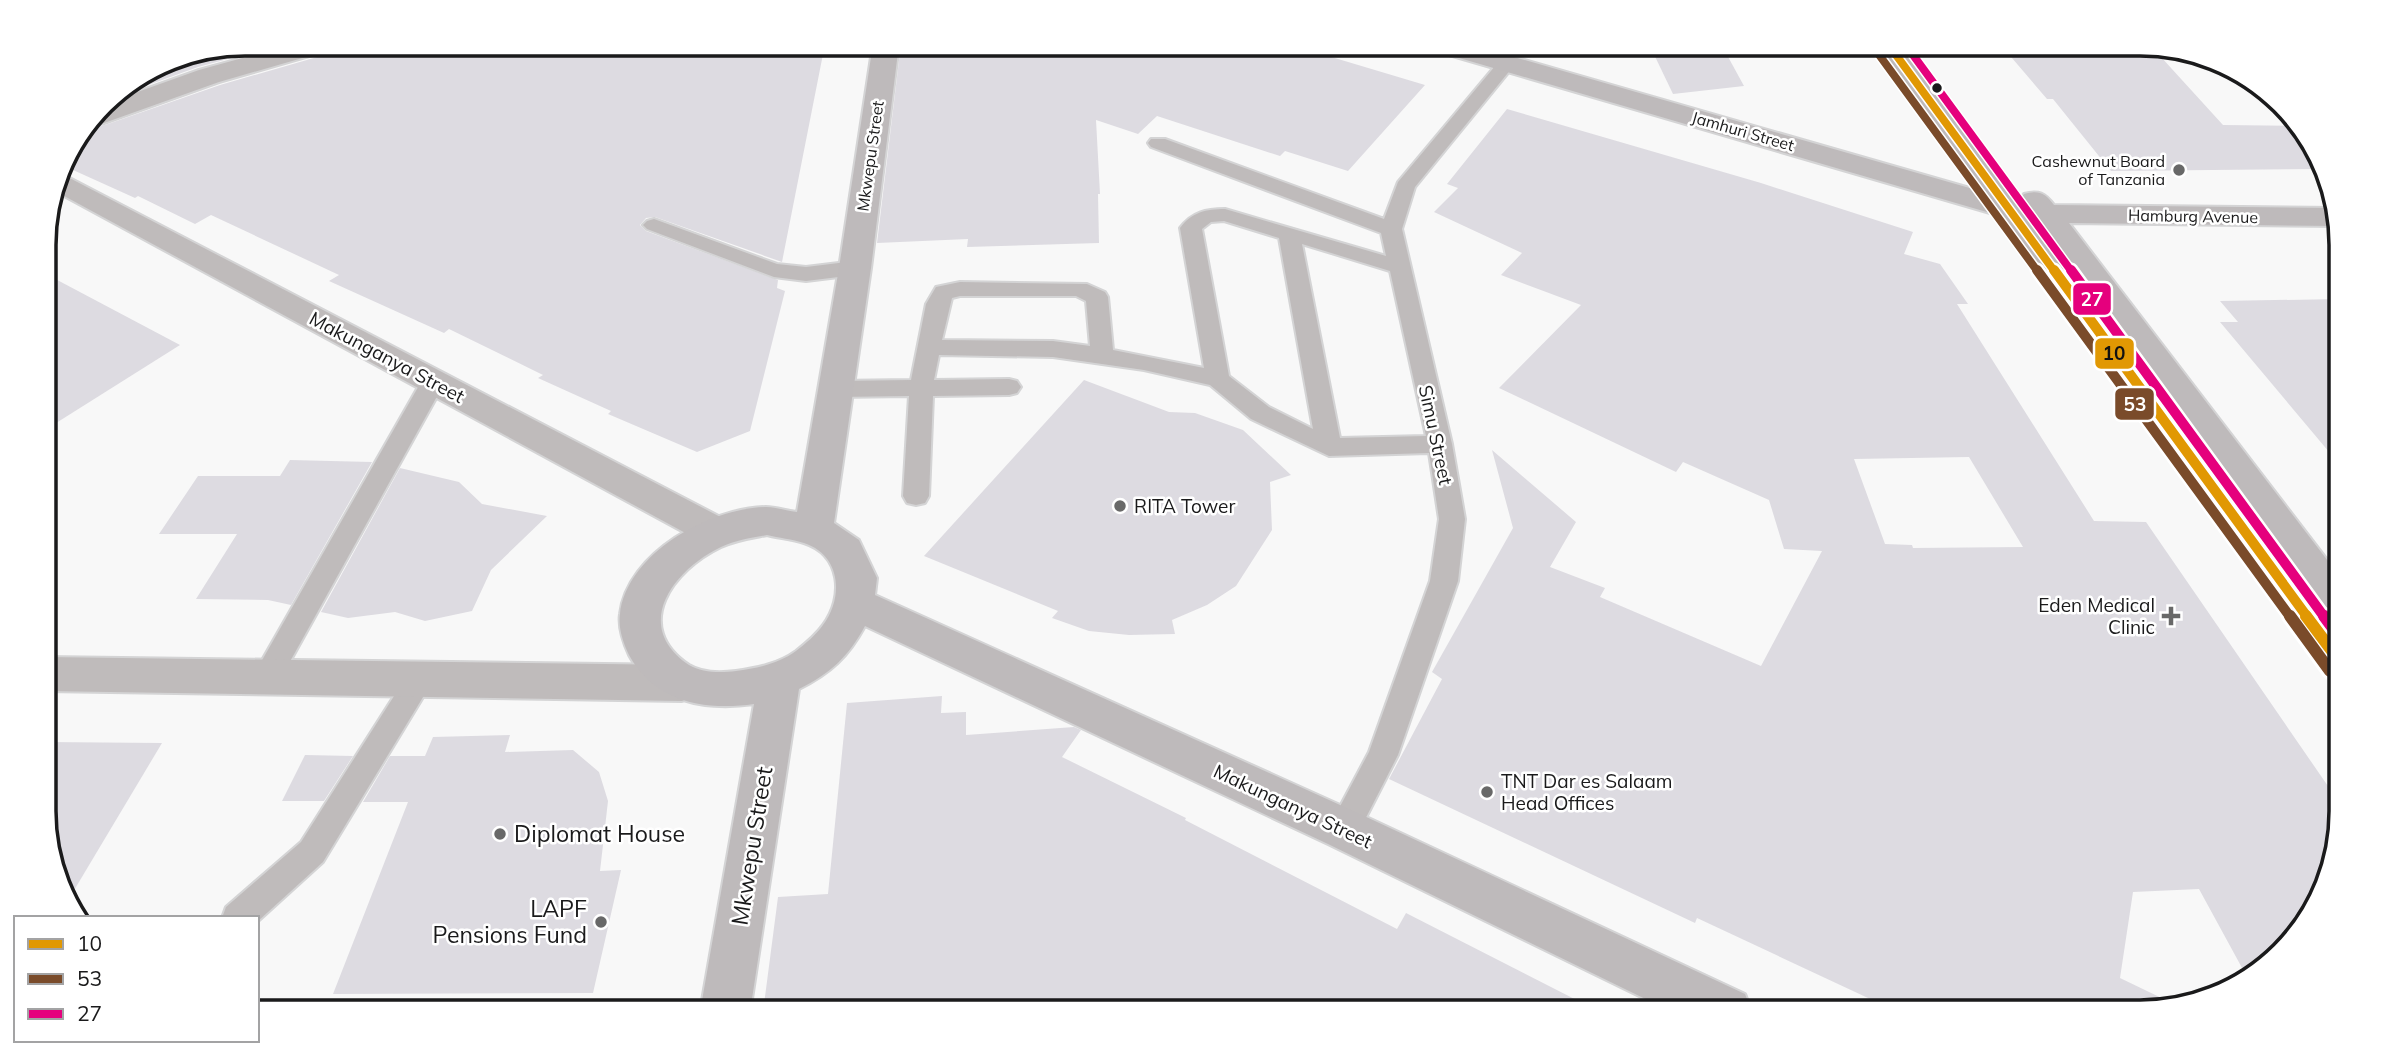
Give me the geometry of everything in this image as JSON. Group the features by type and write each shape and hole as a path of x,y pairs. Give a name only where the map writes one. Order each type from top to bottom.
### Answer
{"street":[{"path":"111,111 209,76 279,56"},
{"name":"Mkwepu Street","path":"814,528 855,268 884,56"},
{"name":"Jamhuri Street","path":"1483,56 2009,209 2047,214"},
{"path":"1897,56 2329,647"},
{"path":"1928,56 2329,593"},
{"path":"198,62 209,76"},
{"name":"Makunganya Street","path":"66,185 716,531"},
{"name":"Hamburg Avenue","path":"2047,214 2326,217"},
{"path":"56,674 682,683 712,690 745,690 779,681 807,667 830,649 847,627 857,604 858,581 851,559 835,541 814,528 792,522 741,524 716,531 692,544 666,564 648,589 639,617 643,643 657,666 682,683"},
{"name":"Makunganya Street","path":"857,604 1344,829 1702,1000"},
{"name":"Mkwepu Street","path":"727,1000 779,681"}],"lane":[{"name":"Simu Street","path":"1344,829 1383,755 1444,581 1452,519 1440,444 1391,229 1405,186 1507,63"},
{"path":"1158,143 1391,229"},
{"path":"1218,379 1191,229 1197,220 1206,215 1225,215 1398,266"},
{"path":"654,225 774,270 806,274 855,268"},
{"path":"1289,234 1329,447"},
{"path":"916,496 921,387 937,304 944,292 960,289 1079,289 1097,297 1102,356"},
{"path":"929,346 1053,349 1144,362 1218,379 1260,413 1329,447 1440,444"},
{"path":"267,677 433,382"},
{"path":"836,389 1009,387"},
{"path":"240,916 312,852 420,679"}],"building":[{"path":"321,56 823,56 782,262 655,217 646,218 640,225 646,231 778,280 777,288 785,291 750,431 697,452 608,414 611,411 538,378 543,375 449,329 444,333 329,281 339,275 211,215 195,224 138,196 135,198 72,169 81,150 99,125 220,85"},
{"path":"900,56 1328,56 1425,85 1348,171 1285,151 1280,156 1157,116 1138,134 1096,120 1100,194 1099,243 967,247 968,239 877,243"},
{"path":"1655,56 1728,56 1744,86 1673,94"},
{"path":"2010,56 2162,58 2223,125 2286,126 2304,150 2313,169 2111,171 2053,99 2047,99"},
{"path":"237,57 198,67 140,88 173,70 196,62"},
{"path":"1507,109 1761,183 1913,232 1904,254 1940,264 1968,304 1957,304 2094,521 2146,522 2329,788 2327,836 2319,872 2304,906 2274,945 2243,969 2199,889 2133,892 2120,978 2162,998 1872,1000 1697,918 1695,923 1389,779 1442,679 1432,672 1513,528 1492,450 1576,522 1550,567 1605,588 1600,597 1761,666 1822,551 1784,549 1769,500 1683,462 1676,472 1499,388 1581,305 1501,275 1522,253 1434,212 1458,188 1447,184","holes":["1969,457 2023,547 1913,548 1912,545 1885,544 1854,459"]},
{"path":"56,279 180,345 56,423"},
{"path":"2329,299 2329,452 2220,322 2238,322 2220,301"},
{"name":"RITA Tower","path":"1084,380 1169,412 1195,413 1243,430 1291,475 1270,482 1272,530 1236,586 1207,605 1172,620 1175,634 1129,635 1089,631 1052,618 1058,611 924,556"},
{"path":"290,460 372,462 291,605 268,600 196,599 237,534 159,534 198,476 280,476"},
{"path":"400,468 459,482 482,504 547,516 491,570 472,611 425,621 395,612 348,618 321,612"},
{"path":"942,696 941,713 966,712 966,735 1074,727 1081,730 1062,757 1186,818 1185,820 1397,929 1406,913 1576,1000 765,1000 778,897 828,894 847,703"},
{"name":"Diplomat House","path":"510,735 505,752 573,750 599,772 608,801 600,871 621,870 593,993 333,994 408,802 363,802 390,756 425,756 433,737"},
{"path":"56,742 162,743 74,891 62,860 58,836"},
{"path":"305,755 353,756 324,801 282,801"}],"transit line":[{"name":"53","path":"1880,56 2329,670"},
{"name":"10","path":"1897,56 2329,647"},
{"name":"27","path":"1914,56 2329,623"}],"place":[{"name":"Cashewnut Board of Tanzania","path":"2179,170"},
{"name":"RITA Tower","path":"1120,506"},
{"name":"Eden Medical Clinic","path":"2171,616"},
{"name":"TNT Dar es Salaam Head Offices","path":"1487,792"},
{"name":"Diplomat House","path":"500,834"},
{"name":"LAPF Pensions Fund","path":"601,922"}]}
